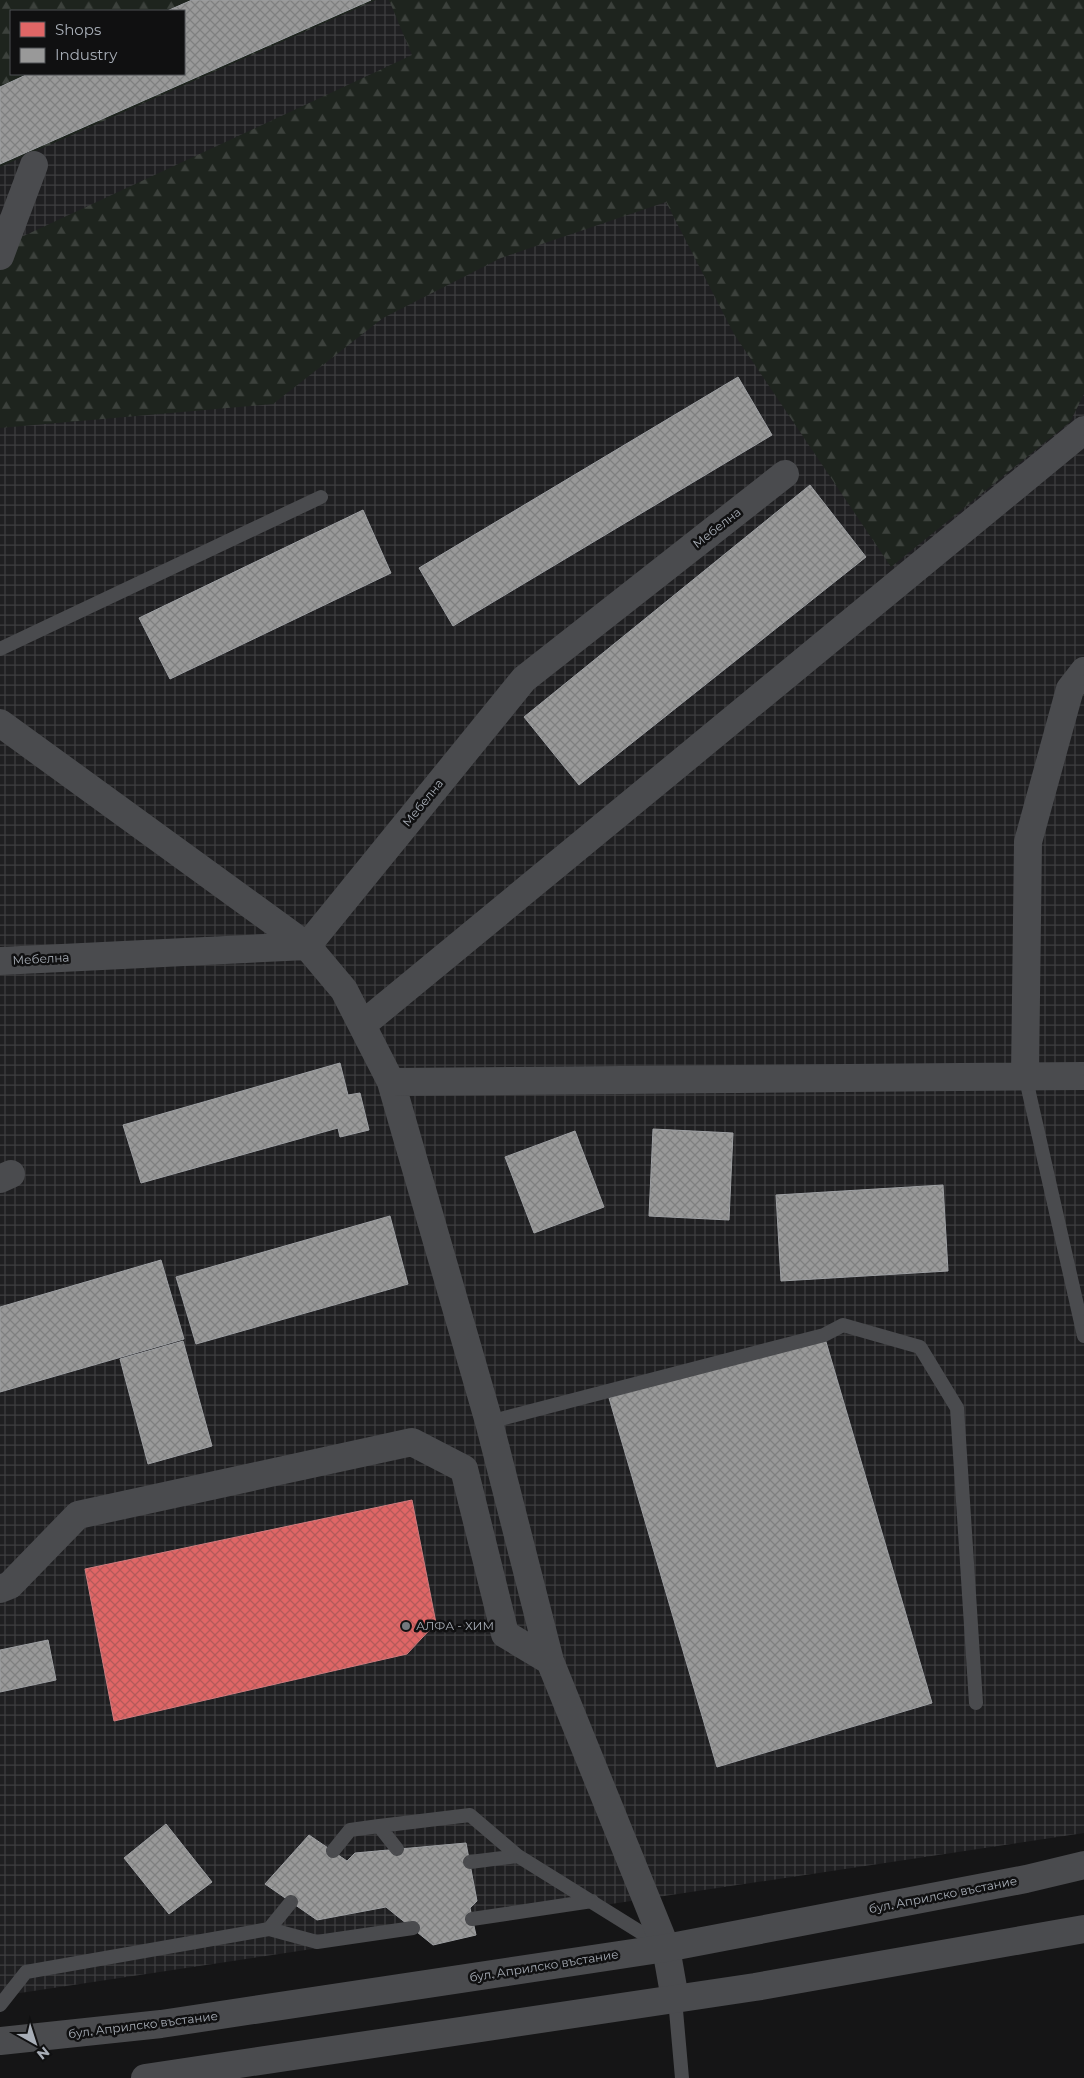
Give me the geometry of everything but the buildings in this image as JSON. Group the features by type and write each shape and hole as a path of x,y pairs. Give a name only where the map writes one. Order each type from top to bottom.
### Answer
{"street":[{"path":"0,256 34,165"},
{"path":"362,1025 1084,430"},
{"name":"Мебелна","path":"0,961 306,946 524,679 785,474"},
{"path":"1025,1075 1028,842 1070,689 1084,671"},
{"path":"0,723 306,946 344,990 390,1082 489,1422 550,1661 666,1948 675,1999"},
{"path":"390,1082 1025,1075 1084,1076"},
{"path":"0,1589 10,1585 78,1515 412,1442 464,1469 505,1634 550,1661"},
{"name":"бул. Априлско въстание","path":"0,2041 161,2024 666,1948 1026,1879 1084,1865"},
{"path":"145,2078 764,1985 1084,1929"}],"lane":[{"path":"0,649 321,497"},
{"path":"1025,1075 1084,1336"},
{"path":"489,1422 824,1335 843,1325 920,1347 957,1408 976,1703"},
{"path":"333,1851 350,1830 470,1815 518,1856 666,1948"},
{"path":"379,1826 397,1849"},
{"path":"470,1862 518,1856"},
{"path":"472,1919 592,1901"},
{"path":"269,1929 291,1902"},
{"path":"0,2005 26,1972 269,1929 317,1942 413,1928"},
{"path":"675,1999 682,2078"}],"shaded area":[{"path":"0,0 1084,0 1084,1833 0,1996"}],"green space":[{"path":"0,0 192,0 169,10 10,10 10,75 26,75 0,87"},
{"path":"371,0 376,0 0,167 0,164"},
{"path":"389,0 1084,0 1084,394 1070,422 891,567 734,334 666,202 501,258 383,318 273,404 0,428 0,247 412,55"}],"place":[{"name":"АЛФА - ХИМ","path":"406,1626"}]}
